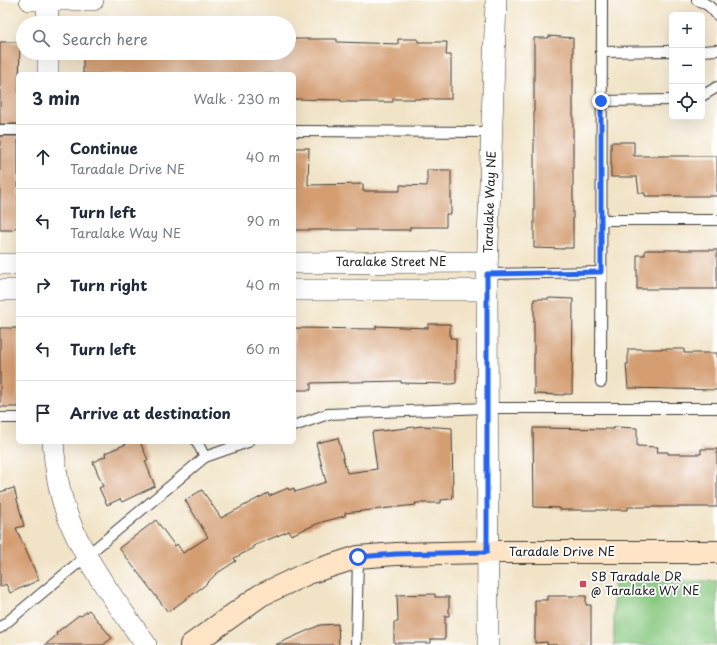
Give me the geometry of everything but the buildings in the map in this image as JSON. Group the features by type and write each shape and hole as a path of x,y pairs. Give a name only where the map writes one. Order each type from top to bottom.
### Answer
{"street":[{"path":"30,0 93,0"},
{"path":"47,0 48,16"},
{"name":"Taralake Way NE","path":"488,645 487,275 496,0"},
{"path":"48,60 48,72"},
{"name":"Taralake Street NE","path":"296,263 487,275"},
{"path":"0,264 16,264"},
{"path":"296,290 487,275"},
{"path":"0,290 16,290"},
{"path":"53,444 56,467 68,516 86,557 146,645"},
{"name":"Taradale Drive NE","path":"191,645 261,595 308,573 358,557 396,554 487,552 717,552"}],"lane":[{"path":"601,382 602,0"},
{"path":"698,0 705,3 717,15"},
{"path":"705,51 717,50"},
{"path":"601,52 669,51"},
{"path":"705,94 717,87"},
{"path":"601,101 669,100"},
{"path":"0,130 16,130"},
{"path":"296,131 492,132"},
{"path":"601,220 717,220"},
{"path":"487,275 601,272"},
{"path":"296,425 328,414 487,408 717,408"},
{"path":"0,418 16,418"},
{"path":"198,444 205,457"},
{"path":"0,628 205,457 242,444"},
{"path":"356,645 358,557"}],"green space":[{"path":"614,581 717,581 717,645 614,645"}],"place":[{"name":"SB Taradale DR @ Taralake WY NE","path":"583,584"}],"route":[{"path":"358,557 396,554 487,552 487,274 601,272 601,101"}]}
